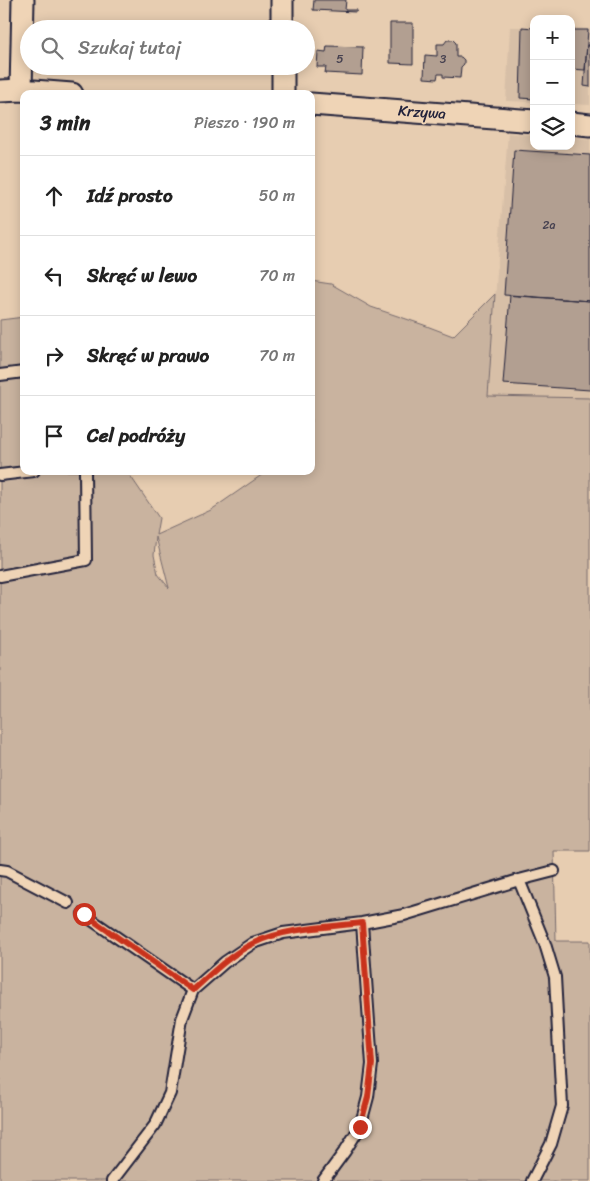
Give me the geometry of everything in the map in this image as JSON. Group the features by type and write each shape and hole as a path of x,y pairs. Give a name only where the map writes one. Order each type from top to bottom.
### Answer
{"street":[{"path":"23,0 23,20"},
{"path":"282,0 282,20"},
{"path":"21,75 21,90"},
{"path":"283,75 283,90"},
{"path":"0,91 20,90"},
{"name":"Krzywa","path":"315,104 530,121"},
{"path":"575,123 590,125"}],"lane":[{"path":"0,375 20,372"},
{"path":"0,475 20,473"},
{"path":"0,576 86,560 85,475"},
{"path":"0,870 7,871 68,903"},
{"path":"112,1181 155,1125 170,1093 182,1019 193,990 225,962 253,943 283,933 362,923 404,915 554,871"},
{"path":"519,880 545,944 555,977 562,1106 551,1144 532,1181"},
{"path":"84,914 193,990"},
{"path":"323,1181 360,1127 368,1097 372,1064 362,923"}],"shaded area":[{"path":"510,27 530,27 530,102 506,101"},
{"path":"575,28 590,29 590,105 575,104"},
{"path":"508,133 530,135 530,150 575,150 575,137 590,139 590,403 487,400"},
{"path":"315,282 331,284 371,307 453,336 495,294 488,396 590,398 590,851 554,851 556,941 590,941 590,1181 0,1181 0,320 20,318 20,475 130,475 159,518 156,535 211,510 262,475 315,475","holes":["156,537 169,588 158,574 154,555"]}],"building":[{"path":"314,0 346,0 345,10 357,10 356,12 313,10"},
{"path":"390,23 413,23 413,64 390,63"},
{"path":"522,27 530,28 530,99 520,98"},
{"path":"575,30 588,30 585,70 575,69"},
{"path":"447,40 453,40 456,43 456,57 461,57 464,60 460,78 443,77 443,74 438,74 437,79 424,78 425,55 437,56 437,44 444,44"},
{"path":"587,45 590,45 590,87 584,86"},
{"path":"327,46 363,47 362,75 325,73 326,67 317,67 318,51 326,52"},
{"path":"514,150 590,155 590,301 504,295"},
{"path":"510,295 590,301 590,390 503,384"}],"route":[{"path":"84,914 193,990 225,962 253,943 283,933 362,923 372,1064 368,1097 360,1127"}]}
